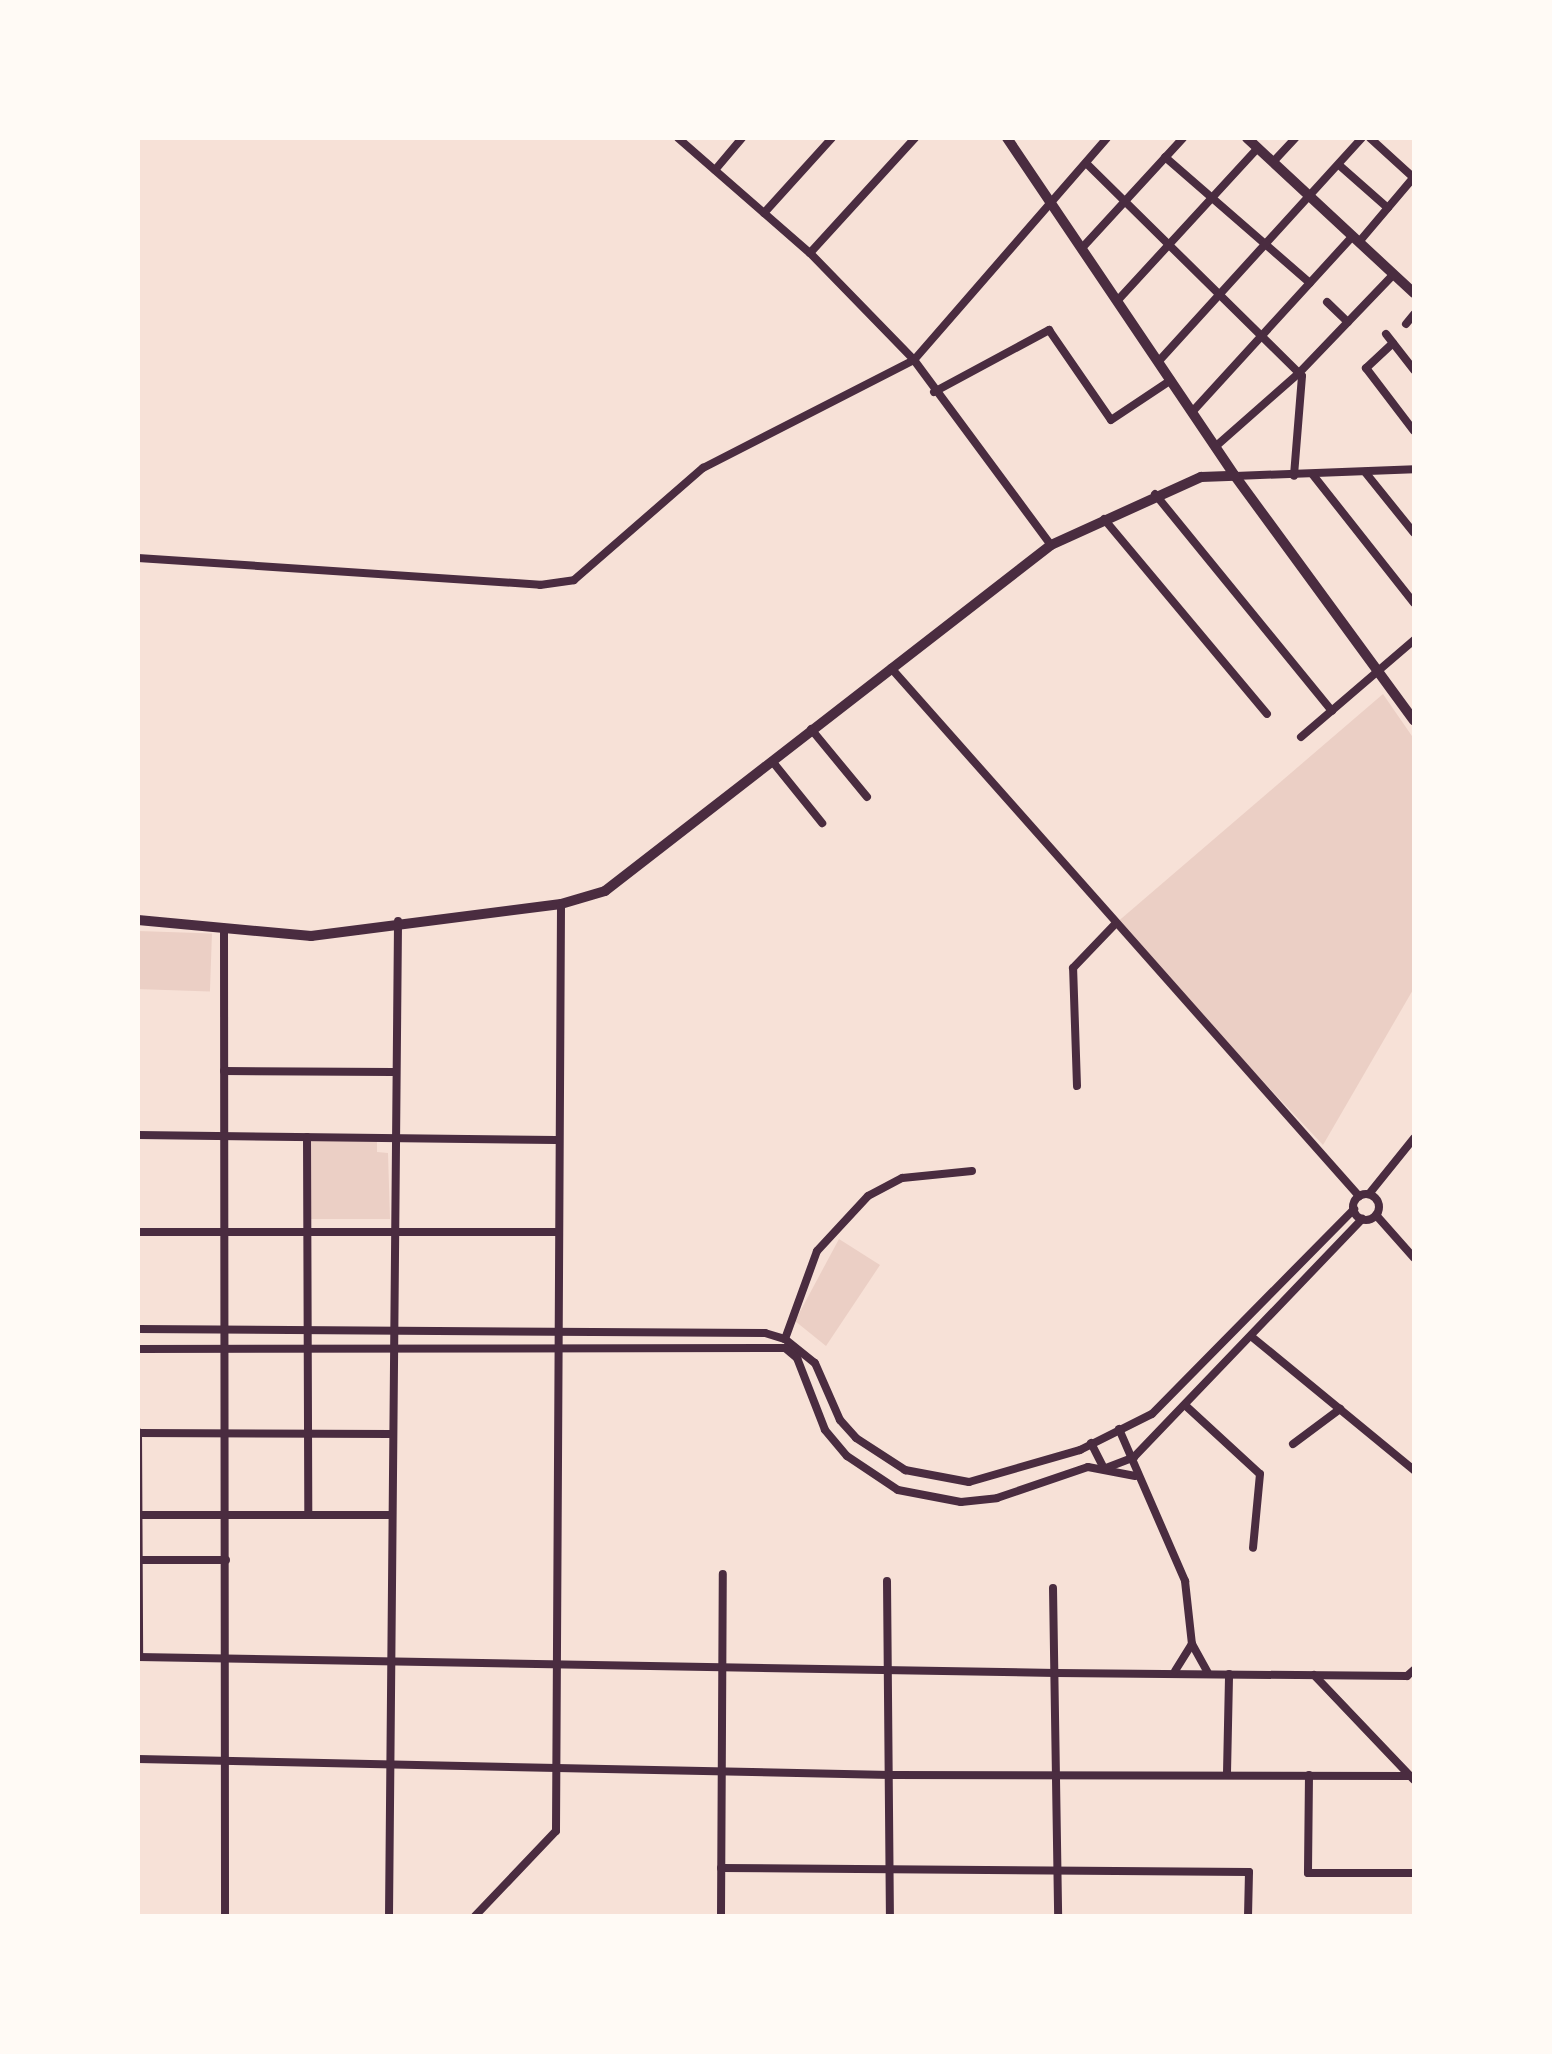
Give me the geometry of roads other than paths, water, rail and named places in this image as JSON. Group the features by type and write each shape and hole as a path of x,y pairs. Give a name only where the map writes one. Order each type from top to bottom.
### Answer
{"street":[{"path":"679,138 810,253 914,360 1051,545"},
{"path":"715,170 742,138"},
{"path":"764,212 832,138"},
{"path":"810,253 916,138"},
{"path":"1007,138 1215,446 1414,721"},
{"path":"138,558 540,584 574,580 703,468 914,360 1108,138"},
{"path":"1082,248 1183,138"},
{"path":"1247,138 1414,294"},
{"path":"1274,162 1294,138"},
{"path":"1158,362 1366,138 1414,177 1388,208 1310,283 1193,412"},
{"path":"1118,300 1258,148"},
{"path":"1165,157 1310,283"},
{"path":"1086,163 1300,373 1294,476"},
{"path":"1339,165 1388,208"},
{"path":"1215,446 1300,373 1394,274"},
{"path":"1328,302 1348,322"},
{"path":"1406,324 1414,314"},
{"path":"934,392 1049,330 1110,420 1170,380"},
{"path":"1386,334 1414,370"},
{"path":"1393,343 1366,368 1414,431"},
{"path":"138,920 311,936 560,904 605,891 889,666 1051,545 1155,494 1201,478 1413,471"},
{"path":"1365,472 1414,533"},
{"path":"1314,475 1414,604"},
{"path":"1155,494 1332,711"},
{"path":"1104,519 1267,714"},
{"path":"1300,737 1414,640"},
{"path":"889,666 1115,924 1364,1195 1378,1203 1376,1215"},
{"path":"811,729 866,797"},
{"path":"772,761 822,823"},
{"path":"475,1916 556,1831 555,1333 560,904"},
{"path":"390,1916 392,1138 398,922"},
{"path":"1077,1086 1073,968 1115,924"},
{"path":"224,930 226,1916"},
{"path":"224,1072 393,1072"},
{"path":"138,1135 556,1140"},
{"path":"307,1137 308,1514"},
{"path":"138,1329 765,1333 814,1364 840,1420 856,1438 904,1470 969,1482 1091,1443 1174,1395 1354,1209 1414,1138"},
{"path":"785,1344 816,1251 868,1196 902,1178 972,1170"},
{"path":"1354,1209 1362,1219"},
{"path":"1104,1469 1134,1457 1147,1436 1186,1406 1362,1219 1376,1215"},
{"path":"1376,1215 1414,1258"},
{"path":"138,1232 556,1232"},
{"path":"1406,1248 1414,1238"},
{"path":"1252,1337 1414,1470"},
{"path":"138,1348 785,1344"},
{"path":"785,1344 797,1358 825,1430 846,1456 898,1490 961,1502 1009,1494 1071,1470 1104,1469 1135,1476"},
{"path":"1186,1406 1260,1474 1253,1548"},
{"path":"1293,1444 1340,1409"},
{"path":"1119,1430 1134,1457 1135,1476 1185,1581 1192,1644 1208,1673"},
{"path":"391,1434 138,1432 138,1656 1056,1674 1406,1676 1414,1670"},
{"path":"1091,1443 1104,1469"},
{"path":"138,1515 392,1515"},
{"path":"138,1560 226,1560"},
{"path":"721,1916 723,1574"},
{"path":"888,1581 890,1916"},
{"path":"1053,1588 1058,1916"},
{"path":"1175,1672 1192,1644"},
{"path":"1228,1774 1229,1674"},
{"path":"1314,1675 1412,1778"},
{"path":"138,1759 891,1775 1056,1771 1412,1778"},
{"path":"1309,1775 1308,1872 1414,1873"},
{"path":"721,1868 890,1873 1249,1872 1248,1916"}]}
